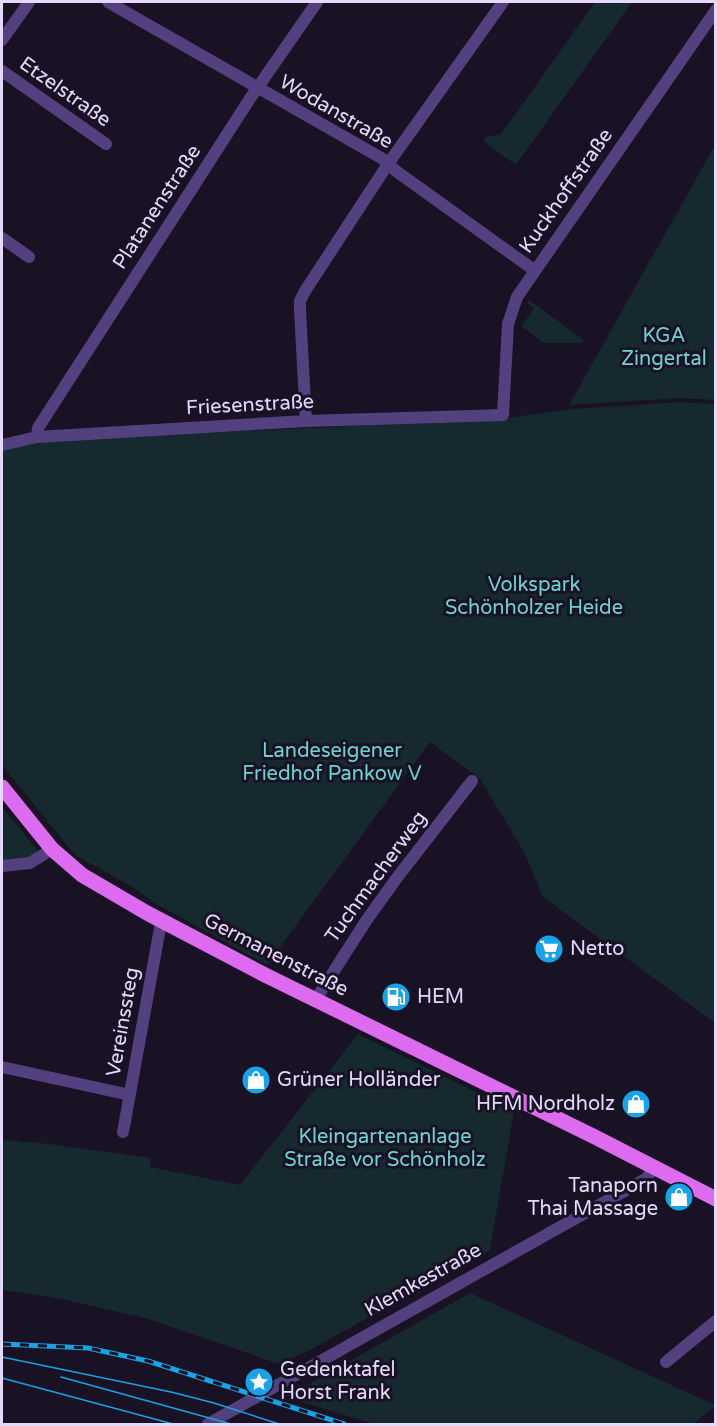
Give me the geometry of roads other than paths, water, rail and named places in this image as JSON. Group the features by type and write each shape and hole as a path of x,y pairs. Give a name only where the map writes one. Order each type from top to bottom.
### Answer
{"main road":[{"name":"Germanenstraße","path":"2,787 52,849 82,875 164,921 316,999 716,1199"}],"street":[{"path":"2,40 29,2"},
{"name":"Wodanstraße","path":"108,2 383,159 534,270"},
{"name":"Platanenstraße","path":"37,437 38,428 258,88 317,2"},
{"path":"306,421 300,300 388,164 502,2"},
{"name":"Kuckhoffstraße","path":"503,415 506,338 510,313 517,297 716,10"},
{"name":"Etzelstraße","path":"2,71 106,144"},
{"path":"2,238 29,257"},
{"name":"Friesenstraße","path":"2,445 37,437 306,421 503,415"},
{"name":"Tuchmacherweg","path":"316,999 392,884 472,781"},
{"path":"2,866 30,863 52,849"},
{"name":"Vereinssteg","path":"123,1132 160,928 164,921"},
{"path":"2,1067 130,1095"},
{"name":"Klemkestraße","path":"208,1425 637,1184 647,1178 654,1167"},
{"path":"666,1362 716,1321"}],"tram line":[{"path":"2,1357 171,1392 279,1424"},
{"path":"61,1377 231,1424"},
{"path":"2,1378 173,1424"}],"railway":[{"path":"2,1344 88,1348 148,1361 344,1424"}],"place":[{"name":"Netto","path":"549,949"},
{"name":"HEM","path":"396,997"},
{"name":"Grüner Holländer","path":"256,1080"},
{"name":"HFM Nordholz","path":"636,1104"},
{"name":"Tanaporn Thai Massage","path":"679,1197"},
{"name":"Gedenktafel Horst Frank","path":"259,1382"}],"park label":[{"name":"KGA Zingertal","path":"664,348"},
{"name":"Volkspark Schönholzer Heide","path":"534,596"},
{"name":"Landeseigener Friedhof Pankow V","path":"332,762"},
{"name":"Kleingartenanlage Straße vor Schönholz","path":"385,1148"}]}
